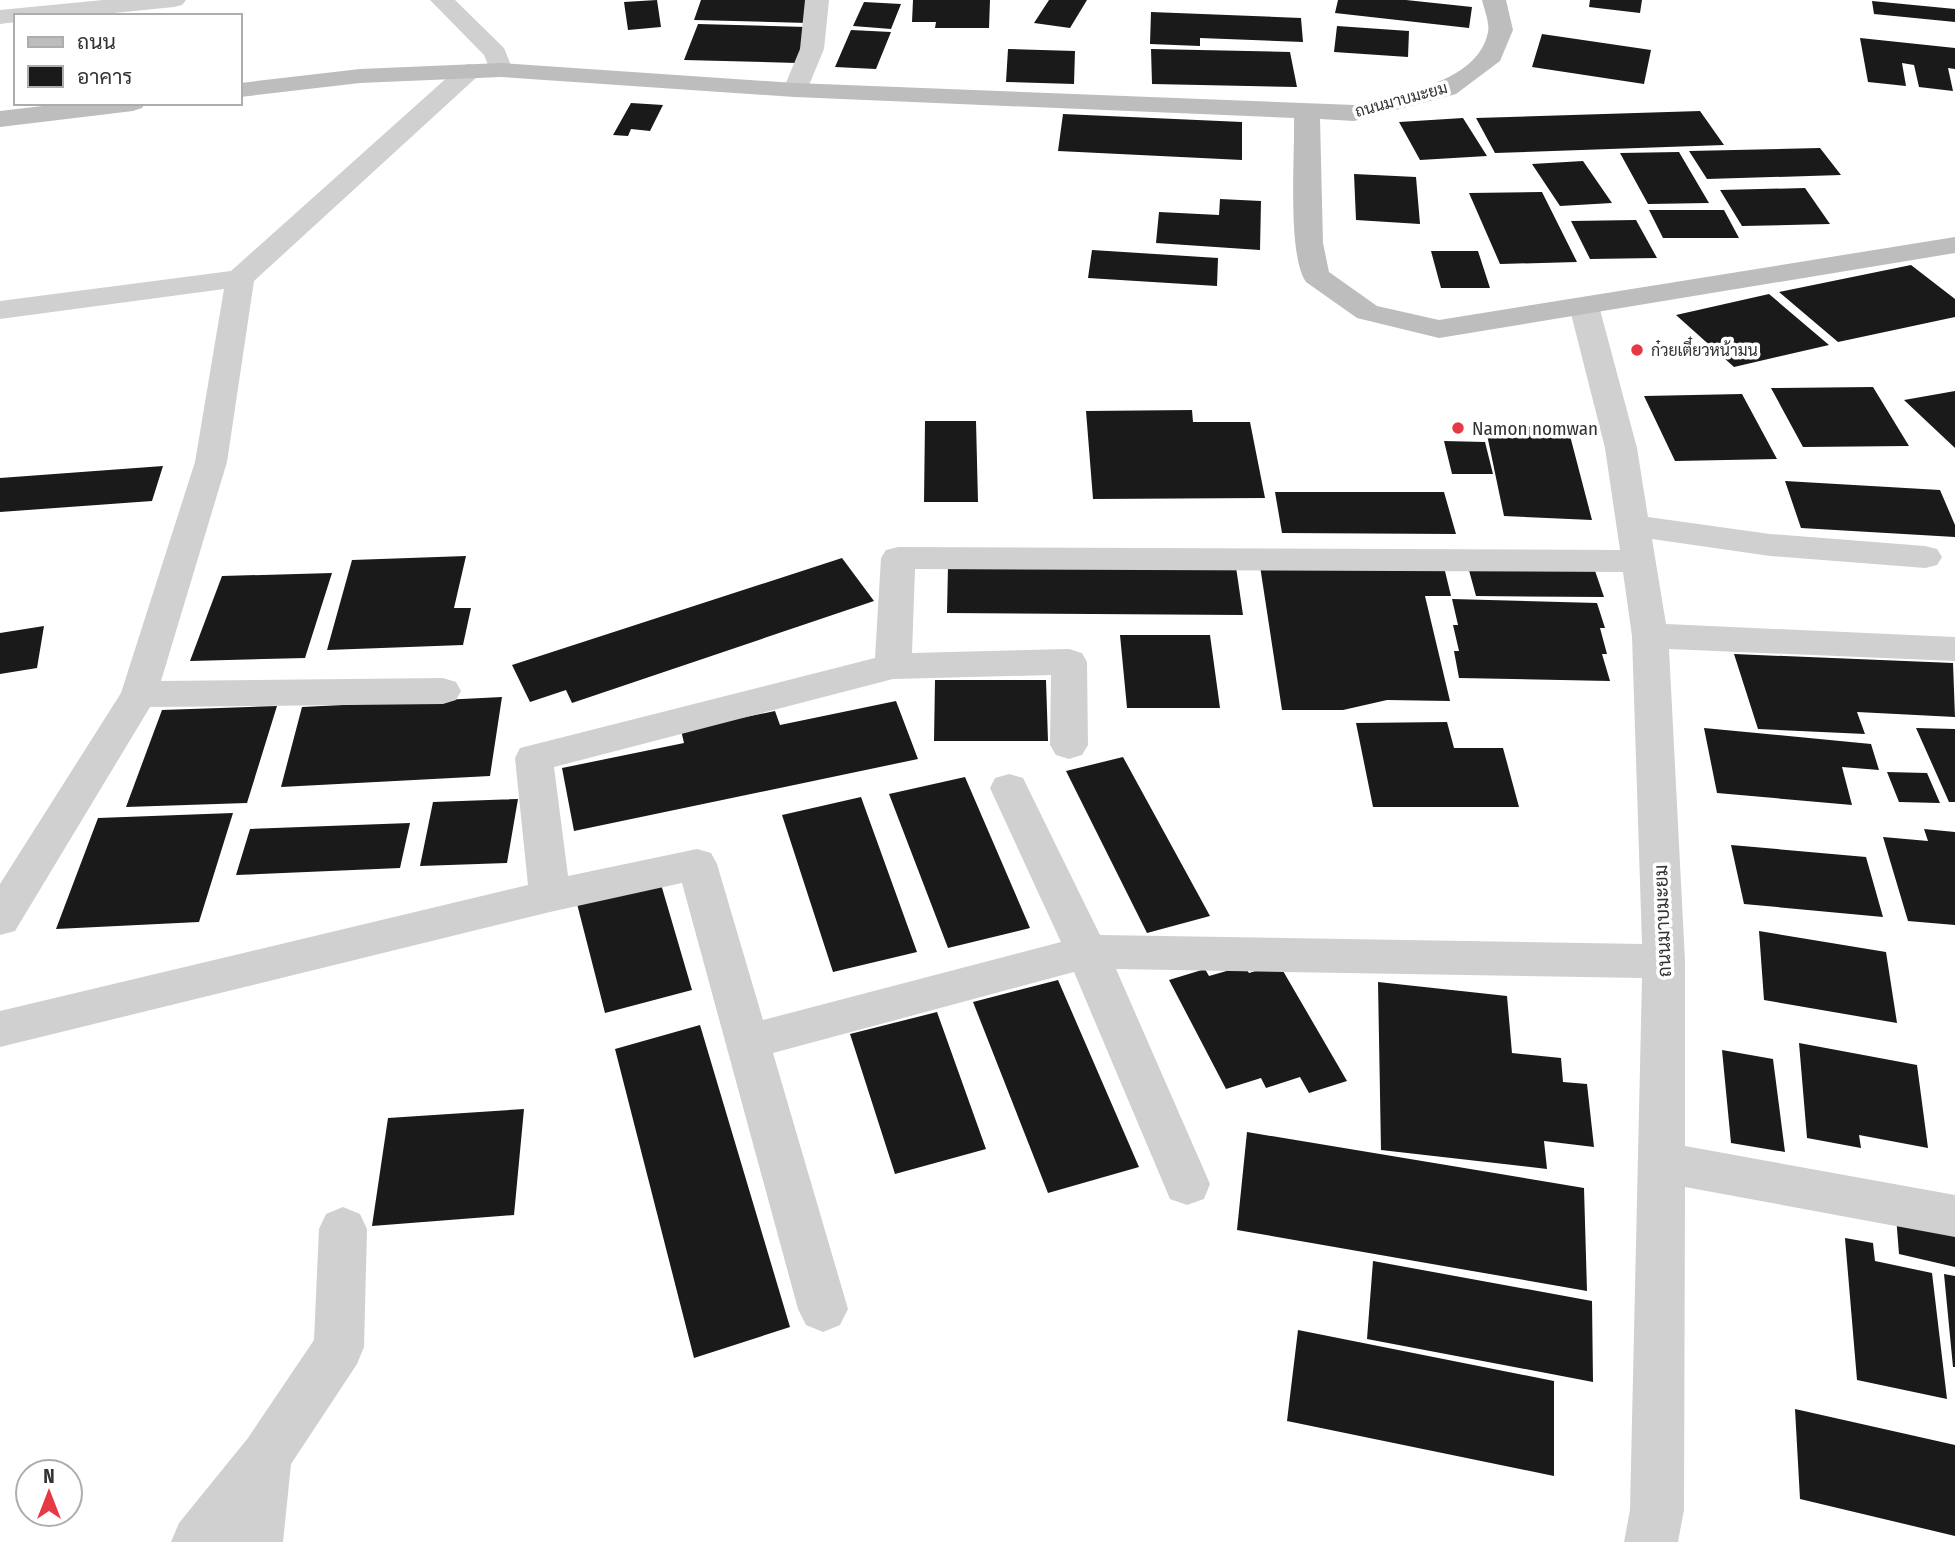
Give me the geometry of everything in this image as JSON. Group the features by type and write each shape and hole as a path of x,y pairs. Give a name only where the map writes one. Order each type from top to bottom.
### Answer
{"street":[{"path":"31,14 174,0"},
{"path":"442,0 495,53 501,70"},
{"path":"795,90 812,49 817,0"},
{"name":"ถนนมาบมะยม","path":"242,90 360,76 501,70 795,90 1354,113 1447,89 1488,61 1501,30 1494,0"},
{"path":"0,310 240,278 469,71"},
{"path":"0,120 117,105"},
{"path":"1307,113 1308,243 1316,276 1367,312 1439,330 1955,245"},
{"path":"0,919 139,694 211,463 240,278"},
{"name":"ถนนมาบมะยม","path":"1584,306 1620,448 1650,636 1664,961 1657,1510 1651,1542"},
{"path":"893,666 898,558 1637,544 1770,545 1925,557"},
{"path":"1650,636 1955,649"},
{"path":"550,895 534,758 893,666 1069,662 1069,745"},
{"path":"139,694 443,691"},
{"path":"1009,788 1087,951 1187,1184"},
{"path":"0,1029 550,895 697,864 823,1309"},
{"path":"747,1042 1087,951 1664,961"},
{"path":"1663,1163 1955,1216"},
{"path":"198,1542 266,1456 339,1347 343,1229"},
{"path":"256,1542 266,1456"}],"building":[{"path":"657,0 661,27 628,30 624,2"},
{"path":"701,0 814,0 808,23 694,20"},
{"path":"913,0 990,0 989,28 935,28 936,22 912,22"},
{"path":"1049,0 1087,0 1070,28 1034,23"},
{"path":"1338,0 1406,0 1472,7 1469,28 1335,13"},
{"path":"1590,0 1642,0 1640,13 1589,7"},
{"path":"1872,1 1955,9 1955,22 1874,14"},
{"path":"864,2 901,4 891,29 853,26"},
{"path":"1151,12 1301,18 1303,42 1200,38 1200,46 1150,44"},
{"path":"698,24 807,27 797,63 684,60"},
{"path":"1337,26 1409,31 1408,57 1334,52"},
{"path":"851,30 891,32 876,69 835,67"},
{"path":"1542,34 1651,50 1644,84 1532,67"},
{"path":"1860,38 1955,48 1955,69 1948,68 1953,91 1919,87 1914,65 1902,63 1906,86 1868,82"},
{"path":"1008,49 1075,51 1074,84 1006,82"},
{"path":"1151,49 1290,52 1297,87 1152,84"},
{"path":"631,103 663,105 650,131 631,129 628,136 613,135"},
{"path":"1700,111 1724,145 1495,153 1476,118"},
{"path":"1063,114 1242,122 1242,160 1058,151"},
{"path":"1463,118 1487,156 1420,160 1399,122"},
{"path":"1820,148 1841,175 1707,179 1689,151"},
{"path":"1679,152 1709,203 1648,204 1620,153"},
{"path":"1583,161 1612,203 1560,206 1532,164"},
{"path":"1354,174 1416,177 1420,224 1356,220"},
{"path":"1805,188 1830,224 1742,226 1720,190"},
{"path":"1542,192 1577,262 1500,264 1469,193"},
{"path":"1220,199 1261,201 1260,250 1156,243 1159,212 1219,215"},
{"path":"1649,210 1724,210 1739,238 1663,238"},
{"path":"1636,220 1657,258 1590,259 1571,221"},
{"path":"1092,250 1218,258 1217,286 1088,278"},
{"path":"1431,251 1478,251 1490,288 1441,288"},
{"path":"1911,265 1955,299 1955,317 1838,342 1779,292"},
{"path":"1769,294 1829,345 1734,367 1676,315"},
{"path":"1873,387 1909,446 1803,447 1771,388"},
{"path":"1955,391 1955,448 1904,400"},
{"path":"1742,394 1777,459 1675,461 1644,396"},
{"path":"1192,410 1193,422 1250,422 1265,498 1093,499 1086,411"},
{"path":"925,421 976,421 978,502 924,502"},
{"path":"1485,425 1568,428 1592,520 1504,516"},
{"path":"1444,441 1485,442 1493,474 1452,474"},
{"path":"163,466 152,501 0,512 0,478"},
{"path":"1785,481 1940,490 1955,525 1955,537 1801,528"},
{"path":"1275,492 1444,492 1456,534 1282,533"},
{"path":"466,556 454,608 471,608 463,645 327,650 352,560"},
{"path":"842,558 874,601 572,703 566,690 530,702 512,665"},
{"path":"1467,563 1593,565 1604,597 1476,596"},
{"path":"948,566 1236,567 1243,615 947,613"},
{"path":"1260,566 1444,567 1451,596 1425,596 1450,701 1387,700 1343,710 1282,710"},
{"path":"332,573 305,658 190,661 222,576"},
{"path":"1452,599 1597,603 1605,628 1600,628 1607,654 1602,654 1610,681 1459,678 1454,651 1459,651 1453,625 1458,625"},
{"path":"44,626 37,668 0,674 0,633"},
{"path":"1120,635 1210,635 1220,708 1127,708"},
{"path":"1734,654 1953,663 1955,717 1857,712 1865,734 1758,729"},
{"path":"935,680 1046,680 1048,741 934,741"},
{"path":"502,697 490,776 281,787 302,707"},
{"path":"896,701 918,759 574,831 562,768 684,743 681,730 775,711 780,725"},
{"path":"277,706 247,803 126,807 162,710"},
{"path":"1447,722 1454,748 1503,748 1519,807 1373,807 1356,723"},
{"path":"1704,728 1871,744 1879,770 1842,767 1852,805 1717,793"},
{"path":"1916,728 1955,729 1955,802 1949,802"},
{"path":"1123,757 1210,916 1147,933 1066,771"},
{"path":"1887,772 1927,773 1940,803 1899,802"},
{"path":"965,777 1030,928 948,948 889,794"},
{"path":"861,797 917,952 833,972 782,815"},
{"path":"518,799 507,863 420,866 433,802"},
{"path":"233,813 199,922 56,929 98,818"},
{"path":"410,823 400,868 236,875 250,829"},
{"path":"1924,829 1955,832 1955,925 1908,921 1883,837 1928,841"},
{"path":"1731,845 1866,857 1883,917 1744,904"},
{"path":"658,874 692,990 605,1013 575,896"},
{"path":"1759,931 1886,952 1897,1023 1764,1000"},
{"path":"1279,964 1347,1081 1309,1093 1300,1077 1266,1088 1261,1078 1226,1089 1169,980 1205,969 1209,976 1244,966 1249,973"},
{"path":"1058,980 1139,1167 1048,1193 973,1002"},
{"path":"1378,982 1507,996 1512,1053 1561,1058 1563,1082 1587,1084 1594,1147 1544,1141 1547,1169 1381,1150"},
{"path":"937,1012 986,1149 895,1174 850,1034"},
{"path":"700,1025 790,1327 694,1358 615,1049"},
{"path":"1799,1043 1917,1065 1928,1148 1859,1135 1861,1148 1807,1138"},
{"path":"1722,1050 1773,1059 1785,1152 1731,1143"},
{"path":"524,1109 514,1215 372,1226 388,1118"},
{"path":"1247,1132 1584,1188 1587,1291 1237,1230"},
{"path":"1896,1216 1955,1229 1955,1267 1899,1254"},
{"path":"1845,1238 1873,1243 1875,1261 1932,1273 1947,1399 1857,1380"},
{"path":"1373,1261 1592,1301 1593,1382 1367,1339"},
{"path":"1944,1274 1955,1276 1955,1367 1953,1367"},
{"path":"1298,1330 1554,1381 1554,1476 1287,1421"},
{"path":"1795,1409 1955,1445 1955,1536 1800,1499"}],"place":[{"name":"ก๋วยเตี๋ยวหน้ามน","path":"1637,350"},
{"name":"Namon nomwan","path":"1458,428"}]}
